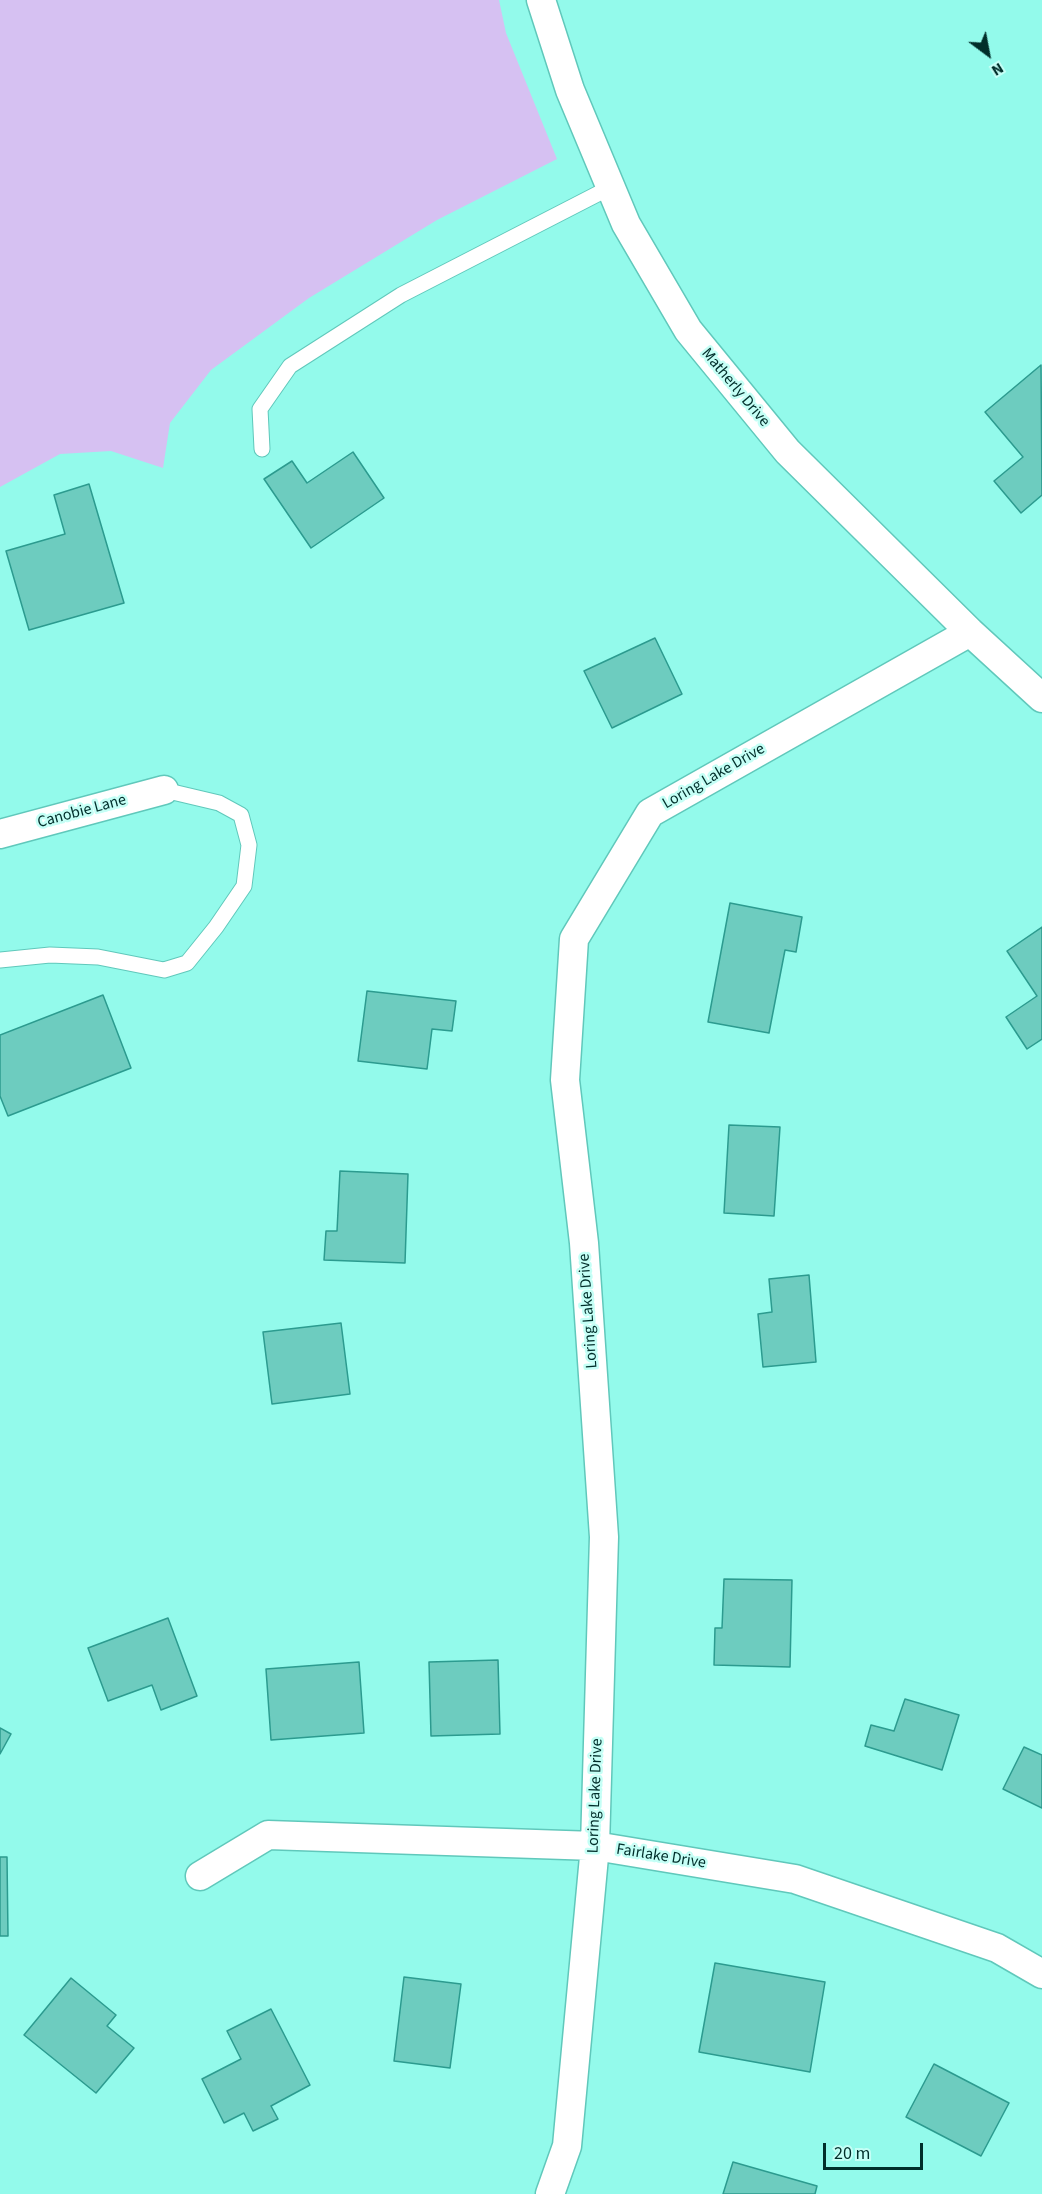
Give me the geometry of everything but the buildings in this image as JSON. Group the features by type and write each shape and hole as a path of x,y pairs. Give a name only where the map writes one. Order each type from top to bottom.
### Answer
{"street":[{"name":"Matherly Drive","path":"541,0 570,90 626,224 687,330 788,452 970,632 1042,698"},
{"name":"Loring Lake Drive","path":"550,2194 567,2146 595,1846 604,1538 584,1243 566,1080 574,939 650,813 970,632"},
{"name":"Canobie Lane","path":"0,834 164,790"},
{"name":"Fairlake Drive","path":"200,1876 268,1835 595,1846 795,1879 997,1948 1042,1974"}],"lane":[{"path":"261,449 260,409 290,366 401,296 611,187"},
{"path":"0,960 50,955 98,957 164,970 187,963 216,927 244,886 249,845 241,815 219,803 164,790"}],"shaded area":[{"path":"0,0 499,0 506,33 557,159 437,220 309,298 211,370 170,423 163,468 111,451 60,454 0,487"}]}
